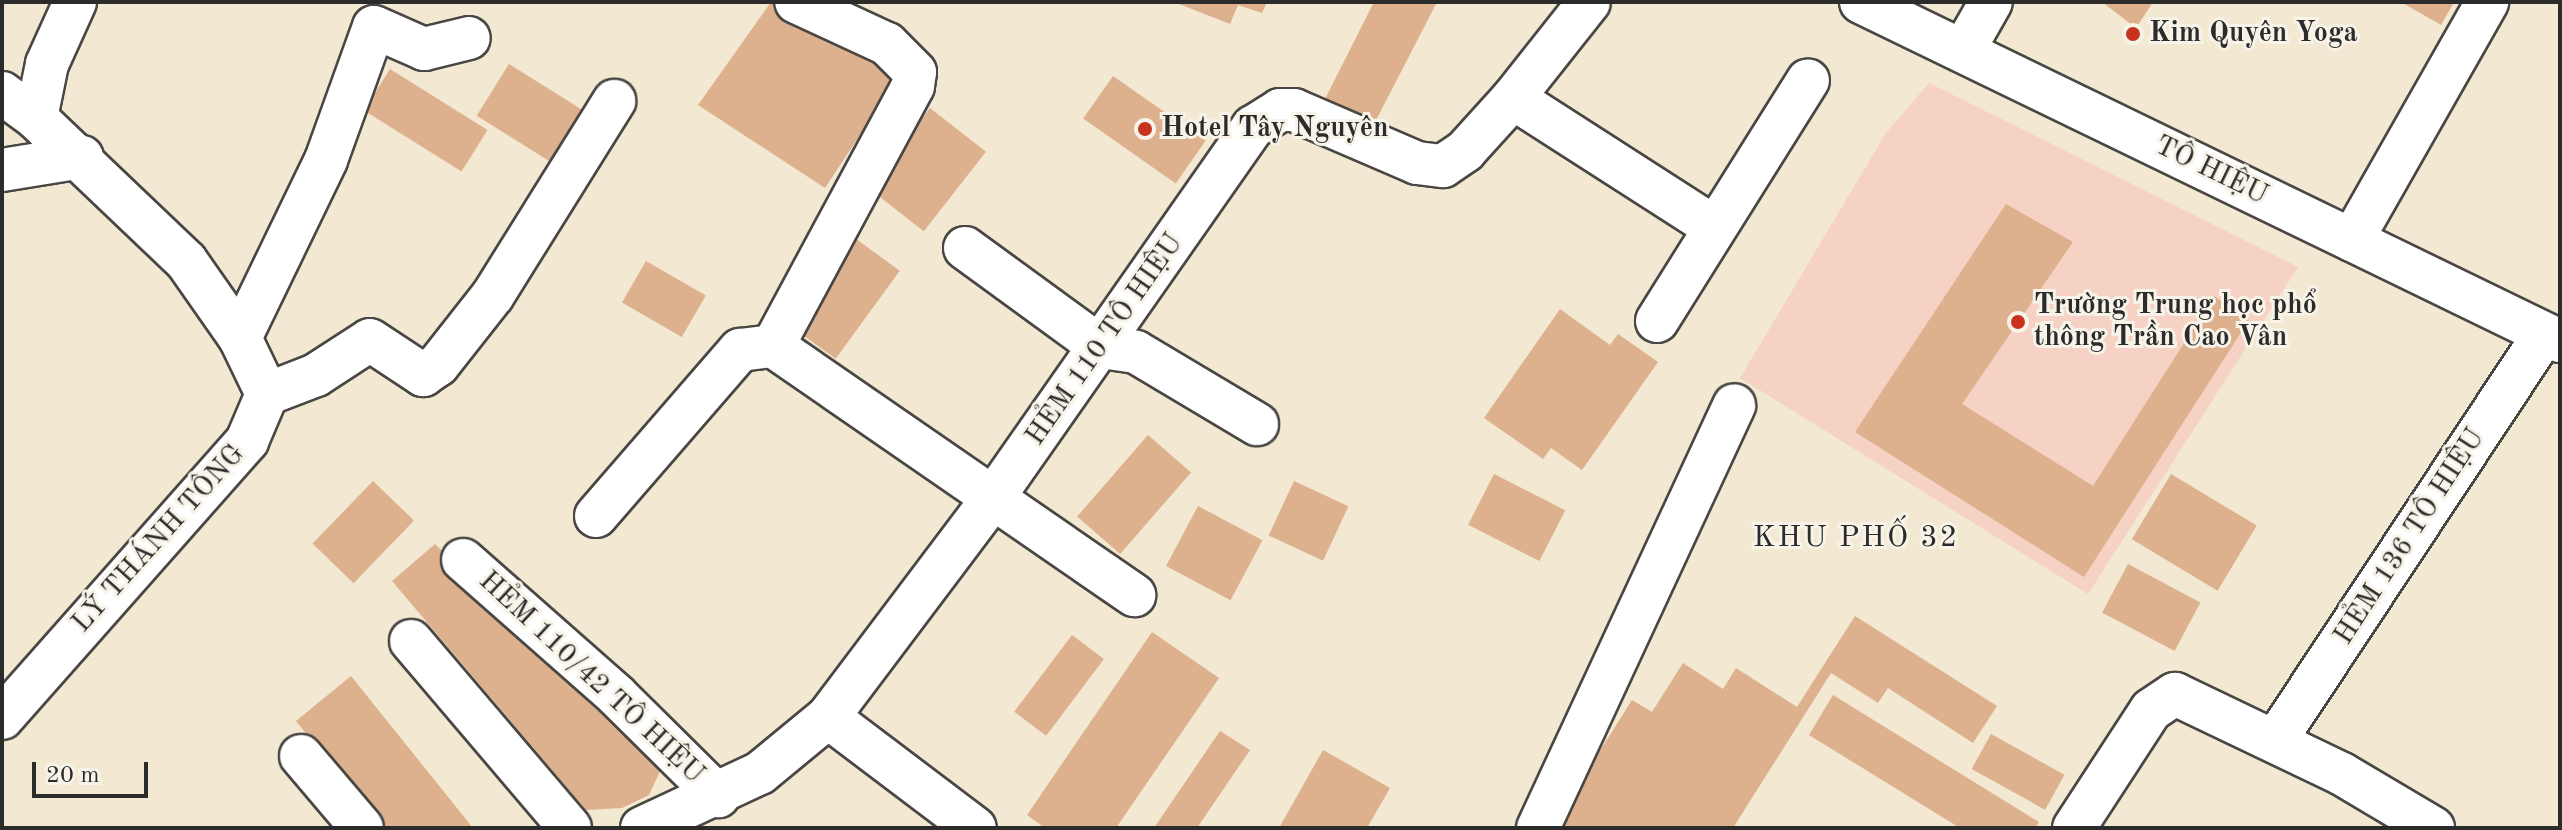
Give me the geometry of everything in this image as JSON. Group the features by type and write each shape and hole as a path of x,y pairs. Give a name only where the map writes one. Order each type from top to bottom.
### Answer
{"street":[{"path":"36,118 47,64 75,2"},
{"path":"773,346 913,86 915,72 887,44 868,16 796,2"},
{"name":"HẺM 110 TÔ HIỆU","path":"642,828 718,796 760,773 828,717 993,498 1253,127 1280,110 1311,114 1417,163 1443,166 1465,151 1513,98 1589,2"},
{"name":"TÔ HIỆU","path":"1861,2 2552,337"},
{"path":"1963,51 1991,2"},
{"path":"2352,240 2487,2"},
{"path":"240,338 326,160 374,27 424,49 469,38"},
{"path":"1657,321 1808,80"},
{"path":"2,93 82,157 186,261 240,338 267,394 316,375 370,340 423,375 438,365 493,295 614,101"},
{"path":"1513,98 1714,227"},
{"path":"2,170 82,157"},
{"path":"965,248 1101,347 1136,352 1257,424"},
{"name":"HẺM 136 TÔ HIỆU","path":"2275,741 2552,337"},
{"path":"596,516 740,350 773,346 1134,595"},
{"name":"LÝ THÁNH TÔNG","path":"2,718 247,441 267,394"},
{"path":"1538,828 1734,405"},
{"name":"HẺM 110/42 TÔ HIỆU","path":"463,560 616,695 718,796"},
{"path":"411,641 570,828"},
{"path":"2074,828 2151,710 2175,694 2275,741 2408,822"},
{"path":"828,717 975,828"},
{"path":"301,756 362,828"}],"shaded area":[{"name":"Trường Trung học phổ thông Trần Cao Vân","path":"1929,83 2298,267 2088,594 1740,378 1886,133"}],"building":[{"path":"771,2 832,29 895,82 825,188 698,105"},
{"path":"1174,2 1267,2 1262,13 1238,5 1230,24"},
{"path":"1374,2 1437,2 1371,130 1322,105"},
{"path":"2102,2 2153,2 2136,28"},
{"path":"2401,2 2454,2 2441,25"},
{"path":"509,64 586,112 554,164 477,116"},
{"path":"390,69 488,130 462,171 364,111"},
{"name":"Hotel Tây Nguyên","path":"1113,76 1206,141 1176,183 1083,119"},
{"path":"930,108 986,152 924,231 868,188"},
{"path":"2006,204 2073,242 1962,404 2093,486 2214,296 2249,320 2084,577 1855,432"},
{"path":"852,236 900,271 836,359 788,324"},
{"path":"646,261 706,296 682,337 622,303"},
{"path":"1560,309 1610,345 1618,334 1658,362 1582,470 1551,448 1543,459 1484,418"},
{"path":"1148,435 1191,472 1120,554 1077,517"},
{"path":"1494,474 1565,510 1539,561 1468,525"},
{"path":"2171,474 2257,526 2218,591 2132,539"},
{"path":"373,481 414,521 354,583 313,544"},
{"path":"1294,481 1348,506 1323,561 1269,535"},
{"path":"1198,506 1262,540 1231,600 1166,566"},
{"path":"435,544 662,767 649,795 622,808 586,810 392,581"},
{"path":"2128,564 2200,602 2175,651 2102,613"},
{"path":"1855,616 1997,706 1973,743 1888,688 1878,703 1831,673 1733,828 1551,828 1632,700 1652,712 1683,663 1723,689 1736,668 1797,707"},
{"path":"1152,632 1219,678 1116,828 1045,828 1027,815"},
{"path":"1072,635 1104,659 1046,736 1014,712"},
{"path":"351,676 473,828 382,828 296,721"},
{"path":"1833,695 2039,822 2035,828 1960,828 1809,735"},
{"path":"1220,731 1250,750 1197,828 1154,828"},
{"path":"1991,734 2064,775 2045,810 1972,769"},
{"path":"1323,750 1390,788 1367,828 1279,828"}],"place":[{"name":"Kim Quyên Yoga","path":"2133,34"},
{"name":"Hotel Tây Nguyên","path":"1145,129"},
{"name":"Trường Trung học phổ thông Trần Cao Vân","path":"2018,322"}],"district":[{"name":"KHU PHỐ 32","path":"1856,538"}]}
